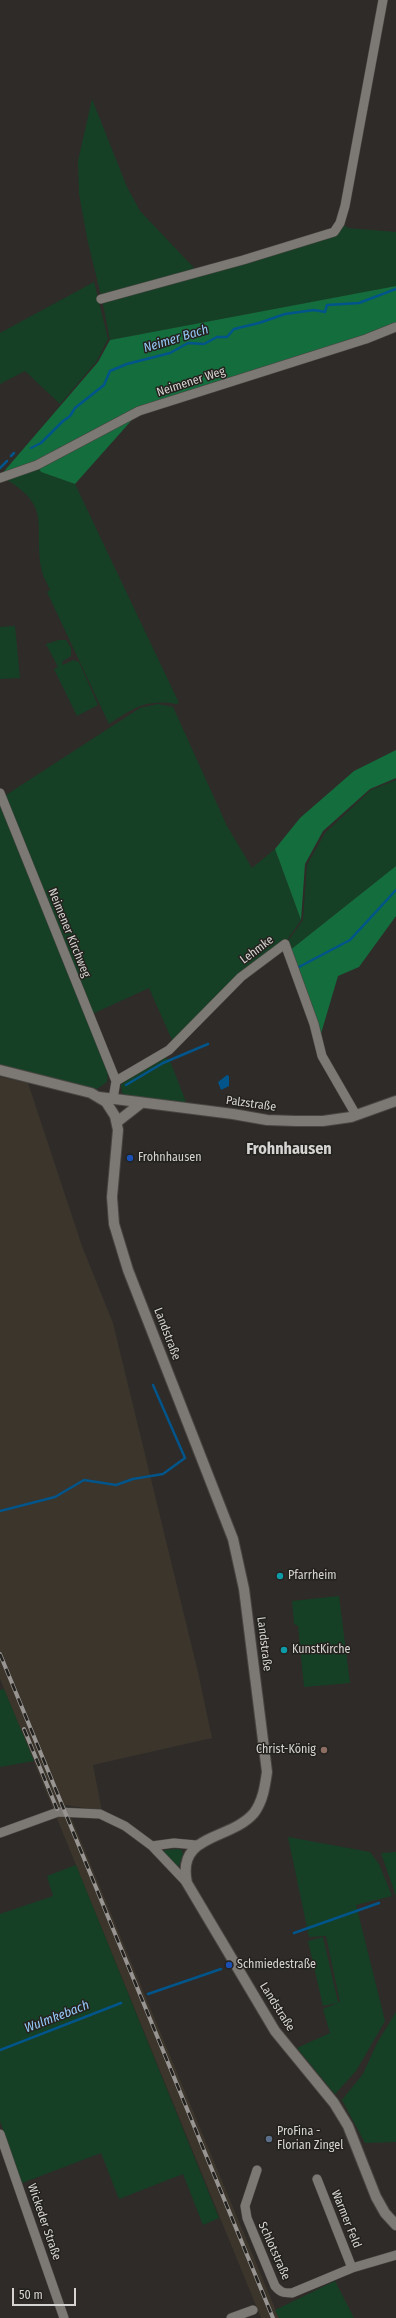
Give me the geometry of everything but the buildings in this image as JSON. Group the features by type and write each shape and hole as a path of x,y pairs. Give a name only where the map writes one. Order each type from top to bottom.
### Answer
{"main road":[{"name":"Landstraße","path":"0,1070 84,1091 99,1097 112,1110 117,1122 118,1146 112,1209 116,1232 128,1270 236,1551 244,1589 266,1765 265,1788 254,1813 233,1829 196,1845 185,1864 186,1883 275,2031 334,2103 348,2126 376,2197 396,2225"},
{"name":"Palzstraße","path":"99,1097 140,1104 233,1114 267,1120 322,1121 356,1115 396,1101"},
{"path":"117,1122 140,1104"}],"street":[{"path":"101,299 243,260 334,232 345,206 383,0"},
{"name":"Neimener Weg","path":"0,478 37,465 139,411 366,339 396,327"},
{"name":"Neimener Kirchweg","path":"0,793 116,1081"},
{"name":"Lehmke","path":"116,1081 169,1050 241,977 285,944 314,1024 322,1056 356,1115"},
{"path":"114,1099 116,1081"},
{"path":"0,1833 58,1812 100,1814 125,1826 152,1846 186,1883"},
{"path":"152,1846 174,1844 196,1845"},
{"name":"Wickeder Straße","path":"0,2134 64,2318"},
{"name":"Schlotstraße","path":"257,2170 246,2206 247,2218 275,2286 280,2291 284,2293 292,2293 352,2268 396,2255"},
{"name":"Warmer Feld","path":"317,2179 352,2268"},
{"path":"231,2318 253,2310"}],"shaded area":[{"path":"0,1077 28,1083 82,1246 113,1323 198,1672 212,1738 93,1765 102,1811 66,1805 279,2318 261,2318 0,1679"}],"green space":[{"path":"92,99 127,187 140,211 197,271 101,296 87,238 79,194 78,161"},
{"path":"340,223 348,228 396,232 396,286 110,340 102,299 335,233"},
{"path":"94,282 108,339 96,362 60,404 25,371 0,384 0,333"},
{"path":"396,286 396,326 138,410 36,463 0,476 98,362 110,340"},
{"path":"139,412 75,484 41,472 38,466"},
{"path":"38,466 41,472 75,484 179,703 156,703 140,706 109,724 47,592 50,590 43,576 41,567 38,516 35,507 29,498 19,488 4,478"},
{"path":"15,626 20,678 0,679 0,627"},
{"path":"59,640 66,640 71,648 71,656 62,662 63,665 73,660 79,662 98,705 77,716 54,669 58,667 46,644"},
{"path":"158,704 173,707 227,826 252,868 275,849 301,920 285,943 173,1042 149,988 90,1015 3,797 140,708"},
{"path":"396,750 396,778 370,789 323,831 305,864 301,920 275,849 300,818 354,771"},
{"path":"396,780 396,866 289,951 286,944 303,920 307,865 325,833 371,790"},
{"path":"0,800 108,1073 107,1082 97,1089 0,1066"},
{"path":"396,866 396,916 359,967 338,976 320,1037 289,951"},
{"path":"162,1055 170,1061 188,1107 128,1098 122,1093 121,1084"},
{"path":"339,1596 350,1683 304,1687 298,1626 294,1624 292,1601"},
{"path":"4,1689 34,1761 0,1767 0,1690"},
{"path":"288,1837 370,1852 379,1864 392,1896 356,1905 385,2021 356,2071 335,2094 297,2048 330,2033 323,2009 338,2003 323,2006 308,1941 323,1937 338,2002 340,2002 326,1936 309,1937"},
{"path":"165,1850 182,1850 183,1854 178,1868 163,1852"},
{"path":"396,1852 396,1896 381,1853"},
{"path":"76,1865 219,2218 203,2225 183,2174 119,2199 101,2153 22,2183 0,2121 0,1914 53,1896 47,1876"},
{"path":"396,2012 396,2142 365,2143 342,2100 363,2074 377,2043"},
{"path":"335,2281 354,2318 279,2318 275,2310"}],"water":[{"path":"227,1075 229,1076 229,1086 221,1090 218,1082"}],"waterway":[{"name":"Neimer Bach","path":"31,448 41,443 70,416 75,408 104,385 110,371 127,364 170,353 188,343 204,344 217,337 227,337 234,329 259,323 285,314 314,310 325,312 327,305 359,303 396,289"},
{"name":"Neimer Bach","path":"11,456 14,453"},
{"name":"Neimer Bach","path":"0,468 7,461"},
{"path":"299,967 350,940 396,890"},
{"path":"126,1085 163,1063 208,1044"},
{"path":"0,1511 55,1497 84,1480 116,1485 133,1479 163,1474 185,1458 153,1385"},
{"name":"Wulmkebach","path":"294,1933 379,1903"},
{"name":"Wulmkebach","path":"148,1994 221,1969"},
{"name":"Wulmkebach","path":"0,2050 121,2003"}],"railway":[{"path":"0,1654 273,2318"},
{"path":"24,1729 57,1809"}],"place":[{"name":"Frohnhausen","path":"130,1158"},
{"name":"Pfarrheim","path":"280,1576"},
{"name":"KunstKirche","path":"284,1650"},
{"name":"Christ-König","path":"324,1750"},
{"name":"Schmiedestraße","path":"229,1965"},
{"name":"ProFina - Florian Zingel","path":"269,2139"}],"district":[{"name":"Frohnhausen","path":"289,1150"}]}
